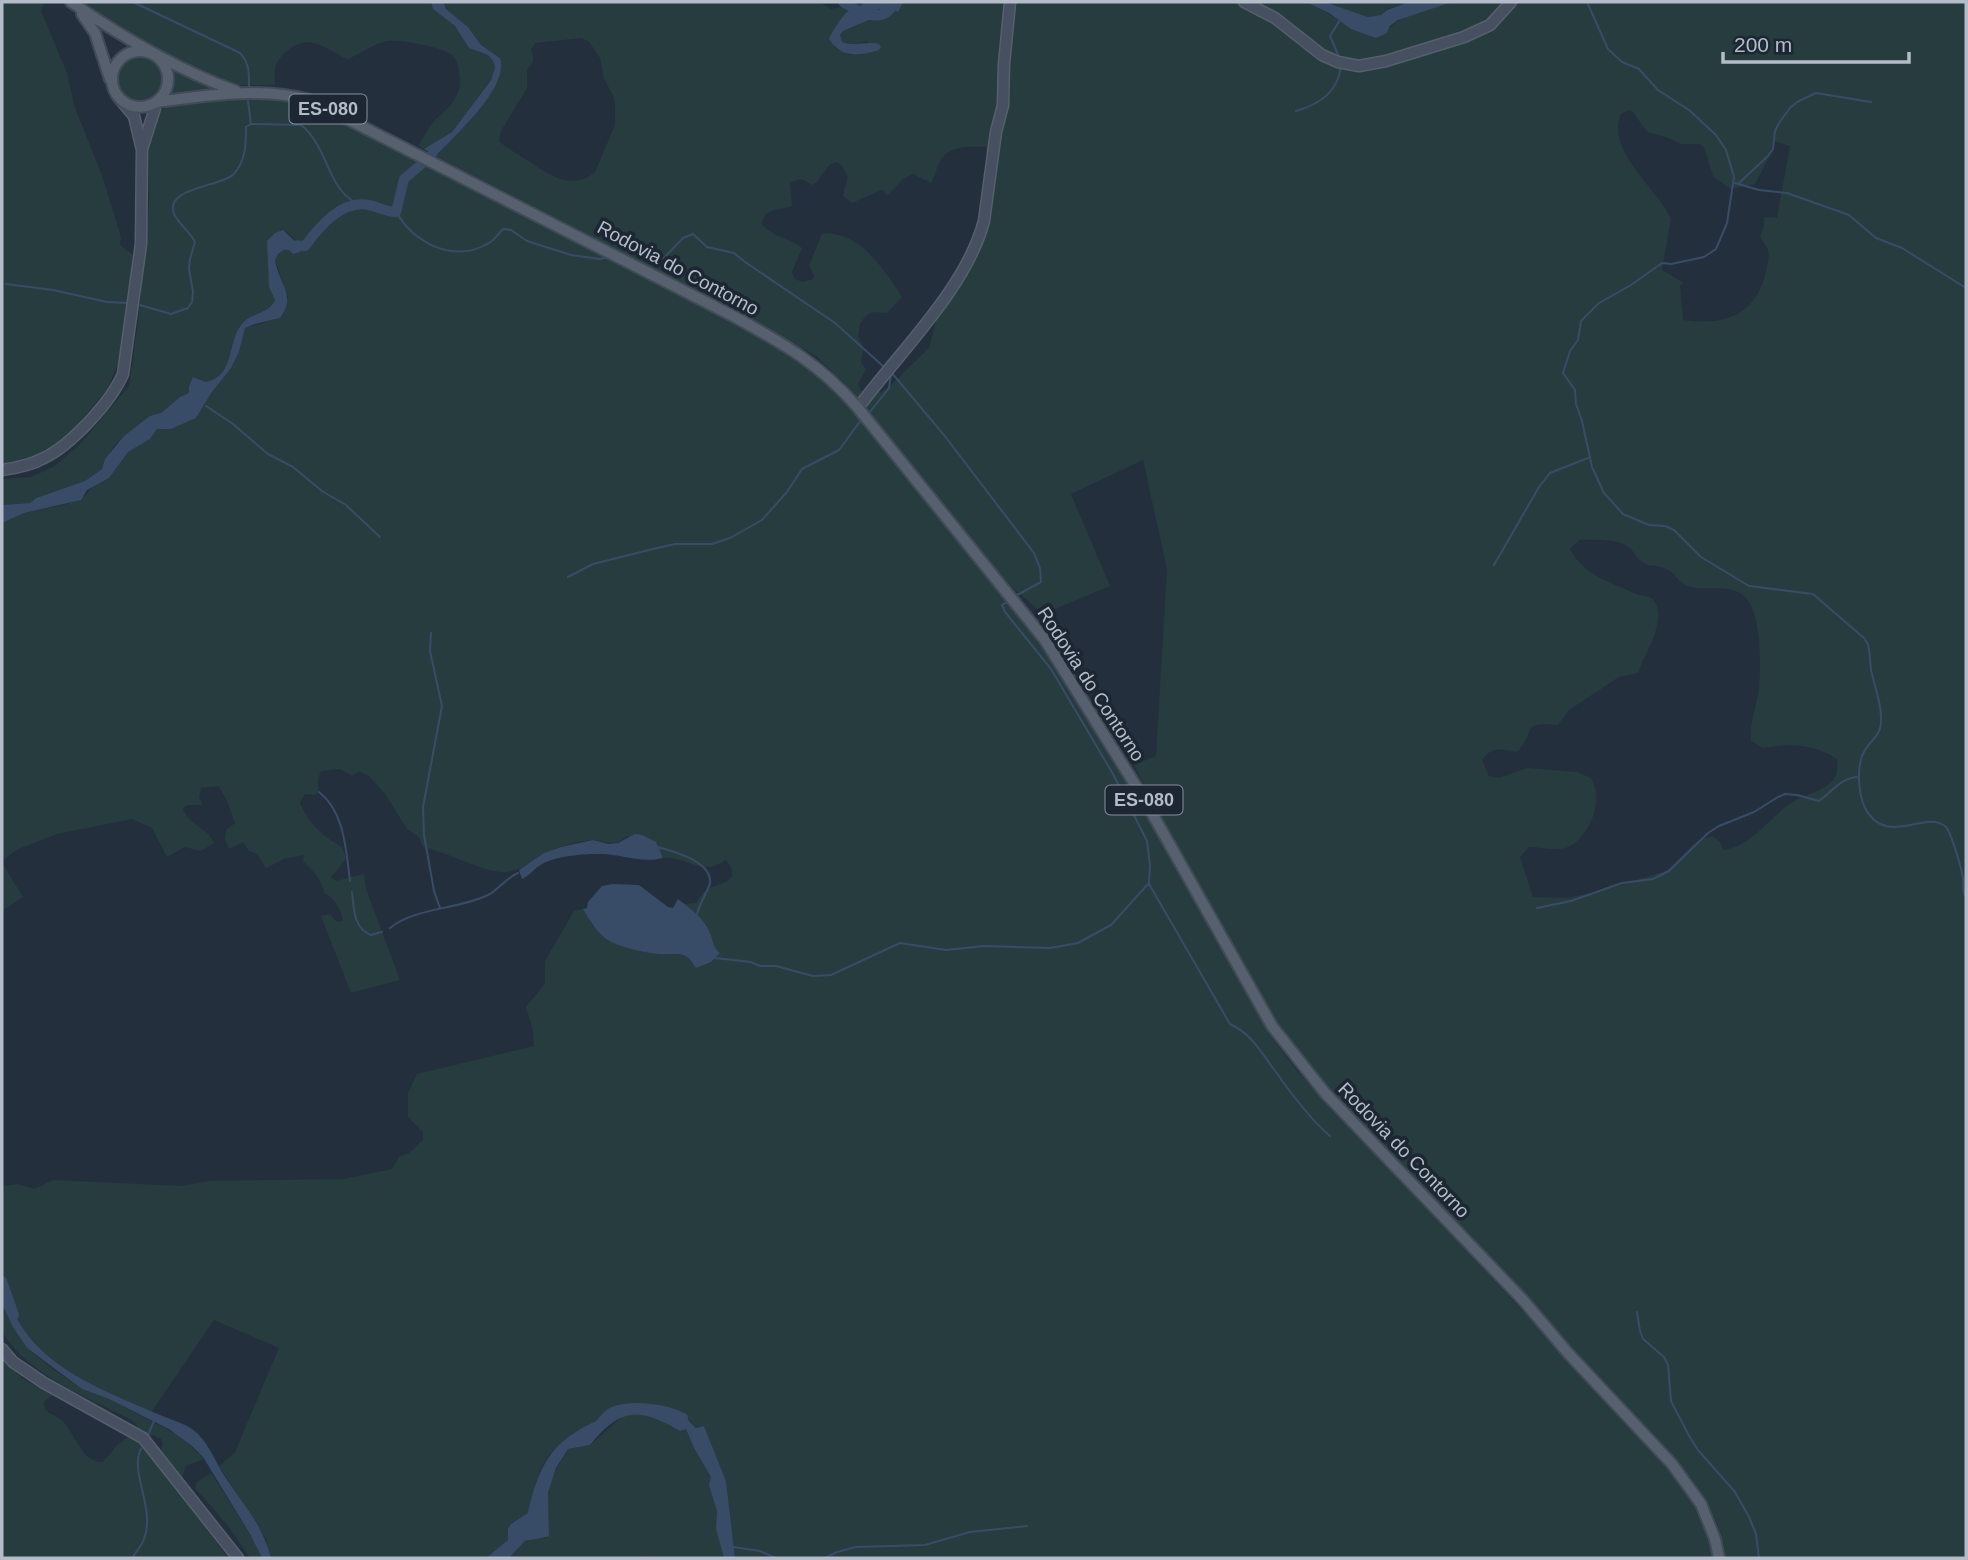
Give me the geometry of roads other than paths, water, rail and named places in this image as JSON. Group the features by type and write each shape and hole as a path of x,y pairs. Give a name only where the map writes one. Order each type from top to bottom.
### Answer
{"main road":[{"name":"ES-080","path":"71,2 102,24 154,54 215,84 242,93"},
{"name":"ES-080","path":"71,2 90,22 111,86 118,97 130,105 144,107 157,102 242,93"},
{"path":"858,408 923,329 960,273 981,233 996,132 1003,105 1003,64 1010,2"},
{"path":"1244,2 1275,18 1322,55 1338,62 1359,66 1386,61 1464,37 1490,25 1511,2"},
{"path":"2,470 31,464 49,456 73,437 120,381 134,309 141,244 142,150 132,112 114,90 112,75 118,60 131,51 154,54 162,60 169,77 164,95 157,102 142,150"},
{"name":"Rodovia do Contorno","path":"242,93 284,95 310,100 723,310 794,350 826,373 858,408 1045,640 1101,728 1272,1026 1291,1053 1325,1093 1523,1300 1568,1353 1672,1464 1701,1504 1719,1558"},
{"path":"2,1349 13,1362 44,1383 143,1438 238,1558"}],"water":[{"path":"431,2 443,2 446,9 468,27 481,45 500,58 501,70 489,96 436,156 424,149 452,132 491,80 495,67 488,55 469,48 455,26 433,9"},
{"path":"862,2 903,2 898,12 894,9 879,9 871,19 843,31 840,35 842,42 879,44 879,50 865,54 845,53 829,39 844,15 863,4"},
{"path":"1306,2 1325,2 1368,17 1381,15 1409,2 1452,2 1398,20 1390,26 1387,33 1376,38 1351,29 1329,13"},
{"path":"283,230 302,248 300,252 293,254 287,248 278,254 275,260 287,296 285,310 280,318 245,328 239,352 231,368 196,418 171,429 157,429 150,439 128,452 109,478 87,490 81,500 24,513 2,523 2,505 30,503 36,498 85,481 102,469 105,459 124,436 150,416 161,413 189,393 193,377 206,382 222,373 241,325 268,308 275,300 269,287 267,241"},
{"path":"635,834 656,842 663,858 646,860 606,854 567,856 539,866 522,879 519,870 544,853 593,840 608,844 618,843"},
{"path":"639,885 668,907 673,908 678,899 704,923 720,953 711,962 696,968 684,955 641,951 606,939 583,909 587,908 588,902 602,886"},
{"path":"2,1283 22,1327 35,1344 51,1358 87,1382 185,1425 198,1434 257,1525 271,1558 262,1558 203,1457 192,1446 169,1429 109,1399 82,1389 27,1348 2,1304"},
{"path":"632,1406 683,1415 696,1428 704,1426 726,1481 735,1558 724,1558 716,1529 717,1511 709,1485 711,1477 686,1429 680,1431 653,1418 631,1415 611,1424 590,1445 568,1449 556,1468 548,1492 549,1536 522,1541 498,1558 486,1558 508,1540 511,1524 528,1513 538,1478 552,1452 589,1424"}],"waterway":[{"path":"133,2 240,53 247,65 249,87"},
{"path":"843,2 871,15 884,14 895,2"},
{"path":"1587,2 1608,49 1622,62 1639,69 1658,90 1689,110 1716,135 1726,150 1734,177 1727,223 1716,249 1704,257 1671,264 1662,263 1599,303 1581,321 1578,340 1570,351 1563,373 1575,390 1592,467 1604,493 1623,514 1649,525 1665,526 1674,530 1701,557 1749,586 1813,594 1864,638 1869,647 1881,716 1879,731 1865,750 1860,763 1860,787 1865,808 1874,820 1884,826 1938,822 1946,827 1958,860 1966,898"},
{"path":"1610,2 1625,2"},
{"path":"1339,57 1330,36 1340,20"},
{"path":"1296,111 1313,105 1326,96 1336,83 1341,66"},
{"path":"1739,183 1768,156 1773,149 1779,123 1797,102 1816,93 1871,102"},
{"path":"140,305 171,314 188,308 192,302 189,269 195,242 175,216 173,206 184,193 227,178 238,169 245,152 246,127 251,124 248,101"},
{"path":"252,124 301,125 317,144 339,187 356,203"},
{"path":"287,245 305,246 324,223 350,206 369,205 396,212 404,179 431,156"},
{"path":"1735,183 1759,190 1787,193 1849,215 1876,238 1902,248 1966,288"},
{"path":"396,211 403,222 423,241 448,250 474,249 489,243 503,229 511,230 527,241 571,255 600,259 609,257"},
{"path":"630,253 644,251 663,259 683,238 693,234 707,247 734,253 835,323 884,367"},
{"path":"6,284 53,290 107,302 128,303"},
{"path":"891,372 944,435 1034,553 1040,568 1041,582 1017,595"},
{"path":"869,413 889,388 891,373"},
{"path":"206,406 233,424 268,454 293,467 322,491 346,505 380,537"},
{"path":"568,577 593,564 657,548 675,544 712,544 730,538 762,520 787,492 802,469 839,450 861,420"},
{"path":"1494,565 1539,487 1550,473 1588,458"},
{"path":"715,958 776,966 813,976 831,975 900,943 946,950 984,946 1050,948 1078,943 1111,925 1149,883 1147,841 1113,774 1051,669 1005,612 1002,605 1008,601"},
{"path":"431,633 430,651 442,706 423,807 424,835 434,891 440,908"},
{"path":"1537,908 1571,901 1622,883 1653,879 1669,871 1708,833 1719,826 1754,812 1785,794 1819,801 1842,782 1859,777"},
{"path":"319,792 328,800 339,821 350,881"},
{"path":"657,847 690,858 709,875 710,883 697,914"},
{"path":"390,928 412,916 488,895 518,873"},
{"path":"1149,884 1230,1024 1251,1039 1301,1106 1330,1136"},
{"path":"352,892 356,917 361,928 371,935 382,932"},
{"path":"2,1281 14,1315"},
{"path":"1637,1312 1643,1339 1664,1357 1668,1365 1671,1401 1688,1434 1698,1450 1735,1492 1749,1517 1756,1534 1759,1558"},
{"path":"600,1424 611,1413 629,1408 659,1410 683,1418"},
{"path":"148,1435 154,1421"},
{"path":"132,1558 143,1541 147,1528 138,1468 141,1449"},
{"path":"825,1558 856,1547 925,1545 970,1532 1027,1526"},
{"path":"502,1558 528,1530"},
{"path":"733,1547 760,1551 776,1558"}]}
